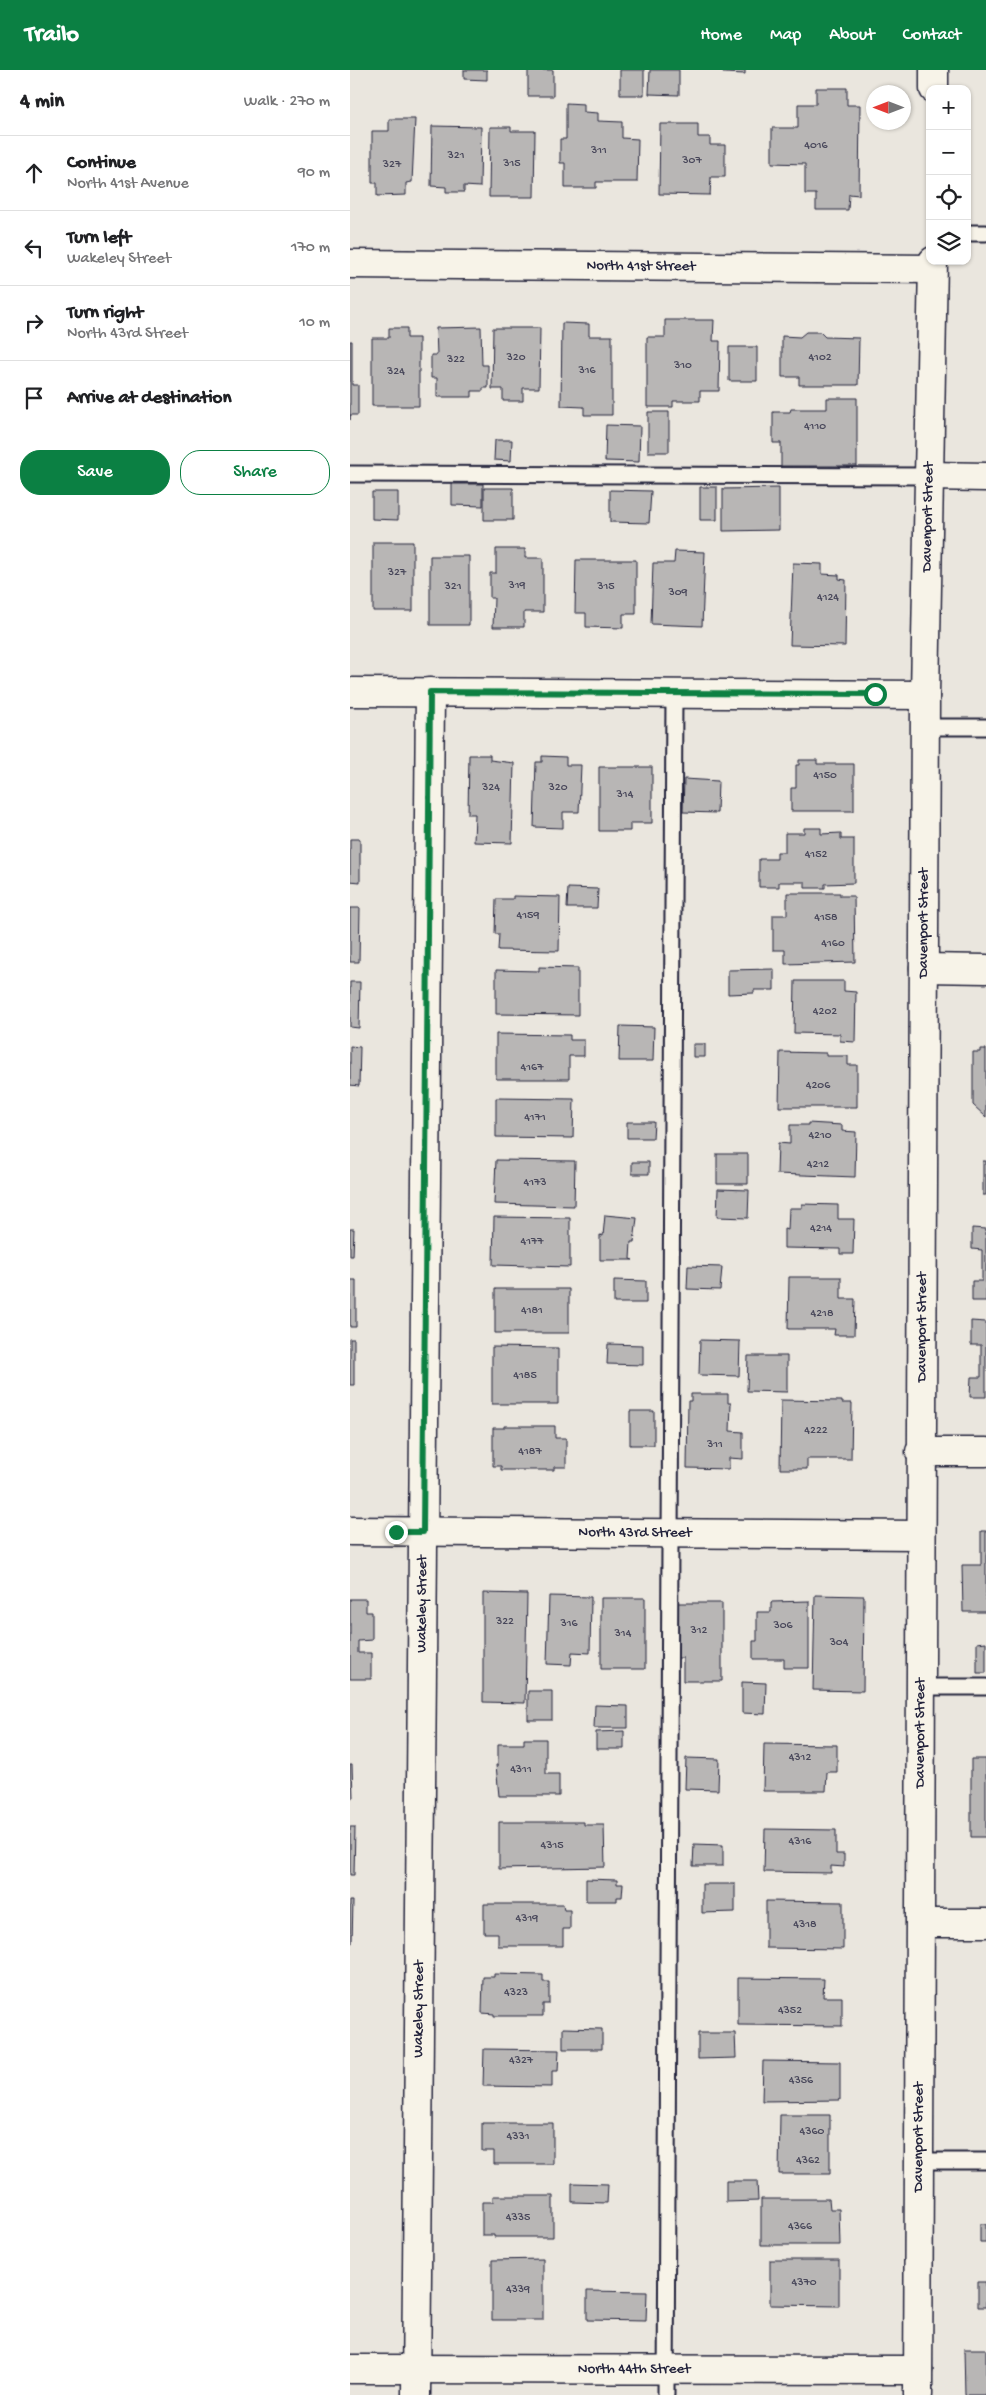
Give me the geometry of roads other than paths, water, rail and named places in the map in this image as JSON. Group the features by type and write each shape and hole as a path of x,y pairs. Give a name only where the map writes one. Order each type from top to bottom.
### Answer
{"street":[{"path":"934,70 934,85"},
{"name":"North 41st Street","path":"350,264 926,265"},
{"name":"Davenport Street","path":"918,2383 922,1687 920,1452 925,695 932,265"},
{"path":"928,476 986,477"},
{"path":"350,692 925,695"},
{"name":"Wakeley Street","path":"416,2382 430,692"},
{"path":"924,968 986,969"},
{"path":"920,1452 986,1452"},
{"name":"North 43rd Street","path":"350,1531 920,1535"},
{"path":"921,1923 986,1923"},
{"name":"North 44th Street","path":"350,2369 416,2382 918,2383"}],"lane":[{"path":"971,233 986,233"},
{"path":"350,474 928,476"},
{"path":"666,2382 674,693"},
{"path":"925,727 986,727"},
{"path":"922,1687 986,1687"},
{"path":"919,2161 986,2161"}]}
